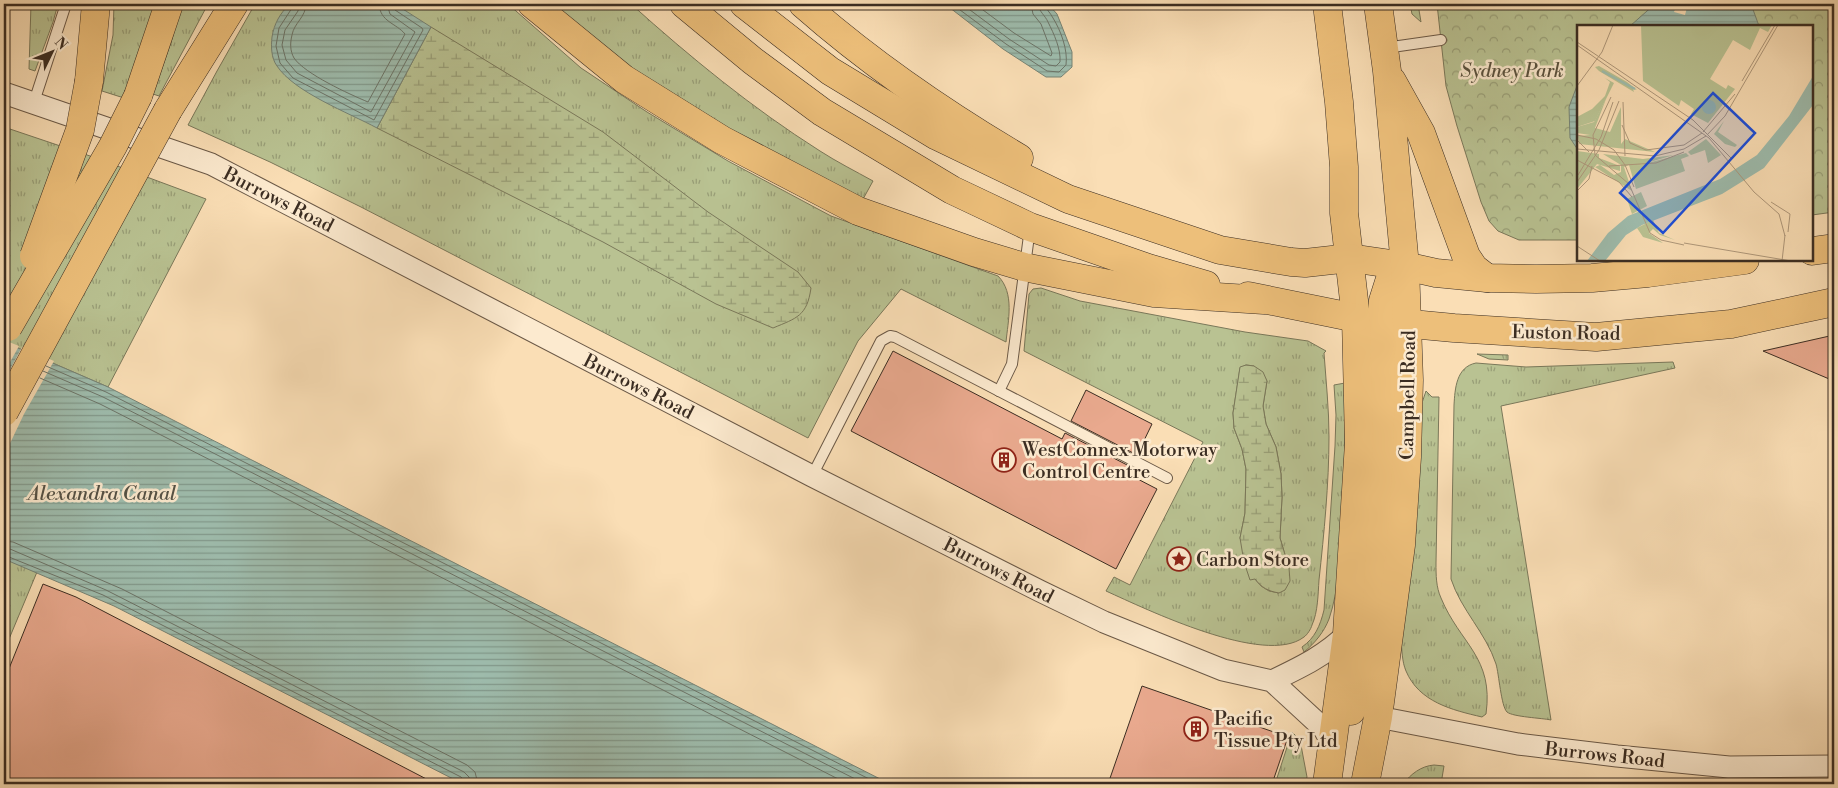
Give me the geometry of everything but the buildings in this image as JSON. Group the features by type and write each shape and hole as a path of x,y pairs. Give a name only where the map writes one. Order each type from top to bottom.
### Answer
{"main road":[{"path":"6,331 80,130 89,81 96,4"},
{"path":"6,331 114,146 138,96 168,4"},
{"path":"4,412 168,110 220,4"},
{"path":"168,110 234,4"},
{"path":"532,4 624,79 722,140 858,211 974,252 1024,267 1154,293 1264,300"},
{"path":"684,4 754,61 822,112 952,190 1030,227 1148,268 1222,290 1264,300"},
{"path":"744,4 830,71 928,131 1068,199 1220,250 1305,263 1350,258"},
{"path":"803,4 910,90 1062,183 1220,236 1405,266 1436,273 1486,278 1592,278 1648,273 1737,261"},
{"path":"1327,4 1339,102 1344,167 1344,213 1356,318 1359,443 1346,634 1327,784"},
{"name":"Campbell Road","path":"1366,784 1378,717 1402,536 1407,457 1396,323 1405,266 1386,59 1378,4"},
{"path":"1386,59 1421,133 1466,256 1474,268 1486,278"},
{"path":"1813,251 1834,248"},
{"name":"Euston Road","path":"1264,300 1356,318 1396,323 1596,337 1731,324 1834,302"},
{"path":"1333,746 1354,705 1363,667 1378,552 1383,430 1382,375 1396,323"}],"street":[{"name":"Burrows Road","path":"4,92 211,164 812,476 1104,622 1223,670 1272,681"},
{"path":"1333,746 1324,729 1272,681 1322,655 1346,634"},
{"name":"Burrows Road","path":"1378,717 1518,744 1617,756 1729,767 1834,766"}],"lane":[{"path":"34,102 66,4"},
{"path":"1386,59 1441,40"},
{"path":"999,391 1012,364 1030,227"},
{"path":"812,476 881,341 885,338 895,337 1167,478"}],"green space":[{"path":"31,4 58,4 35,71 29,69"},
{"path":"114,4 156,4 124,98 102,91 113,35"},
{"path":"181,4 208,4 159,96 153,94 172,39"},
{"path":"255,4 508,4 581,68 647,112 728,161 831,216 998,276 1007,291 1009,299 1006,342 901,289 858,341 808,438 361,207 270,162 188,125"},
{"path":"547,4 631,4 746,100 826,155 873,181 862,201 812,172 679,104"},
{"path":"1410,4 1418,4 1421,22 1412,14"},
{"name":"Sydney Park","path":"1437,4 1834,4 1834,212 1813,215 1813,25 1577,25 1577,240 1519,240 1498,231 1489,221 1481,202 1446,86"},
{"path":"431,27 603,132 708,212 798,272 811,288 804,310 795,318 773,328 716,304 603,242 377,128"},
{"path":"4,127 93,157 206,199 108,387 4,342"},
{"path":"1041,288 1080,301 1245,332 1308,341 1326,351 1324,353 1329,437 1326,508 1317,609 1311,628 1304,637 1286,644 1262,645 1235,640 1205,632 1176,621 1106,591 1114,577 1130,585 1203,442 1024,351 1029,294 1033,289","holes":["1246,365 1254,366 1267,381 1263,406 1266,424 1276,447 1281,474 1280,538 1289,568 1279,593 1269,591 1255,579 1240,538 1245,513 1246,469 1242,449 1234,428 1233,413 1240,368"]},
{"path":"1477,354 1508,355 1508,360 1489,359"},
{"path":"1673,362 1675,368 1501,406 1551,720 1510,714 1505,709 1503,703 1496,664 1492,653 1461,601 1451,579 1454,405 1458,380 1464,369 1476,363 1526,367"},
{"path":"1246,365 1254,366 1263,372 1267,381 1263,406 1266,424 1276,447 1281,474 1280,538 1289,568 1290,581 1285,590 1279,593 1266,589 1255,579 1250,580 1244,562 1240,538 1245,513 1246,469 1242,449 1234,428 1233,413 1240,367"},
{"path":"1345,383 1344,474 1337,586 1327,624 1319,637 1304,652 1302,647 1316,631 1324,610 1335,446 1336,415 1334,385"},
{"path":"1426,391 1432,397 1439,397 1437,585 1439,594 1449,614 1474,652 1485,678 1487,695 1486,714 1482,717 1448,708 1428,697 1412,682 1403,660 1401,640 1421,406"},
{"path":"4,558 37,572 4,651"},
{"path":"1292,732 1300,740 1307,777 1305,784 1275,784"},
{"path":"1434,765 1444,766 1442,778 1438,784 1403,784 1417,771"}],"water":[{"path":"290,4 395,4 431,27 377,128 338,109 296,85 277,66 272,52 273,32 278,19"},
{"path":"945,4 1048,4 1057,14 1072,52 1072,67 1061,77 1046,77 1003,49"},
{"path":"1655,4 1751,4 1759,25 1631,25"},
{"path":"1577,86 1577,148 1570,138 1569,107"},
{"name":"Alexandra Canal","path":"4,342 108,387 890,784 463,784 114,606 4,559"}],"pier":[{"path":"1677,4 1688,4 1685,15 1674,12"},
{"path":"4,340 19,346 4,373"},
{"path":"22,347 54,361 24,414 4,456 4,381"}],"place":[{"name":"WestConnex Motorway Control Centre","path":"1004,460"},
{"name":"Carbon Store","path":"1179,559"},
{"name":"Pacific Tissue Pty Ltd","path":"1196,729"}]}
